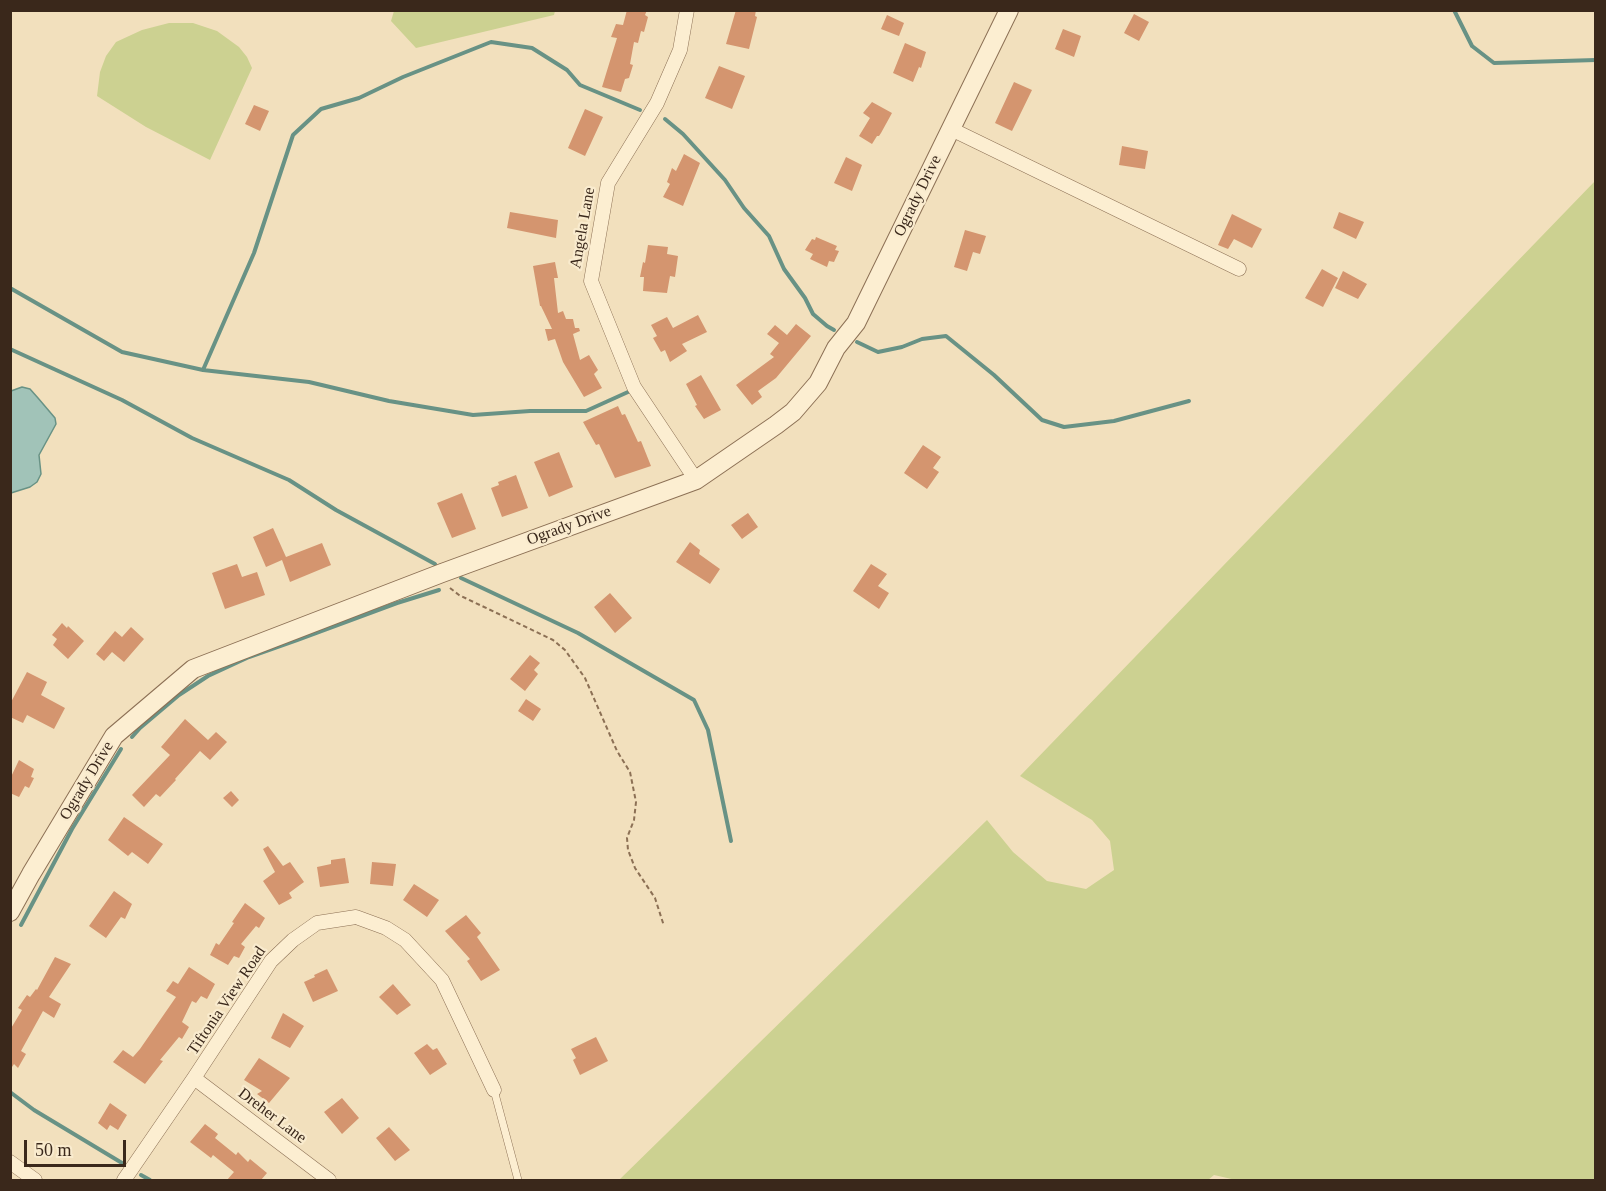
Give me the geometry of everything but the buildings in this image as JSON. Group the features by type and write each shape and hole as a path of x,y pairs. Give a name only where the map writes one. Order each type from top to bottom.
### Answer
{"street":[{"name":"Angela Lane","path":"687,10 680,50 657,103 608,183 591,281 634,387 696,480"},
{"name":"Ogrady Drive","path":"10,912 114,736 194,669 442,573 696,480 793,412 818,383 836,348 856,323 1009,10"},
{"path":"951,129 1239,269"},
{"name":"Tiftonia View Road","path":"123,1180 271,961 293,940 316,923 356,916 386,928 405,940 442,980 494,1090"},
{"name":"Dreher Lane","path":"194,1078 329,1180"},
{"path":"10,1162 36,1180"}],"lane":[{"path":"494,1090 518,1180"}],"path":[{"path":"442,573 449,587 459,595 553,640 565,650 585,678 616,751 630,772 636,802 634,820 627,838 628,850 635,868 655,898 663,926"}],"green space":[{"path":"394,10 555,11 554,15 416,48 391,21"},
{"path":"169,23 193,23 217,31 239,47 252,68 210,160 146,127 97,96 100,72 106,56 116,42 142,30"},
{"path":"1595,181 1595,1180 1236,1180 1214,1175 1208,1180 619,1180 987,820 1013,852 1047,881 1086,889 1114,870 1110,841 1092,820 1020,776"}],"water":[{"path":"22,387 30,389 55,418 56,424 39,455 41,474 37,482 30,487 11,493 11,391"}],"waterway":[{"path":"1454,10 1472,46 1494,63 1596,60"},
{"path":"10,288 122,352 203,370 254,253 293,135 321,109 359,98 403,77 491,42 532,48 567,70 580,85 640,110"},
{"path":"665,119 683,134 725,180 744,208 769,236 784,269 805,298 813,314 834,330"},
{"path":"857,342 878,352 902,347 922,339 946,336 994,375 1042,420 1064,427 1114,421 1189,401"},
{"path":"10,349 122,400 192,438 289,480 336,510 435,564"},
{"path":"203,370 309,382 389,401 473,415 530,411 586,411 628,392"},
{"path":"461,578 578,633 694,700 708,730 731,841"},
{"path":"132,737 179,695 208,676 249,657 439,590"},
{"path":"21,925 72,829 121,749"},
{"path":"10,1092 34,1110 122,1163"},
{"path":"141,1175 150,1180"}]}
